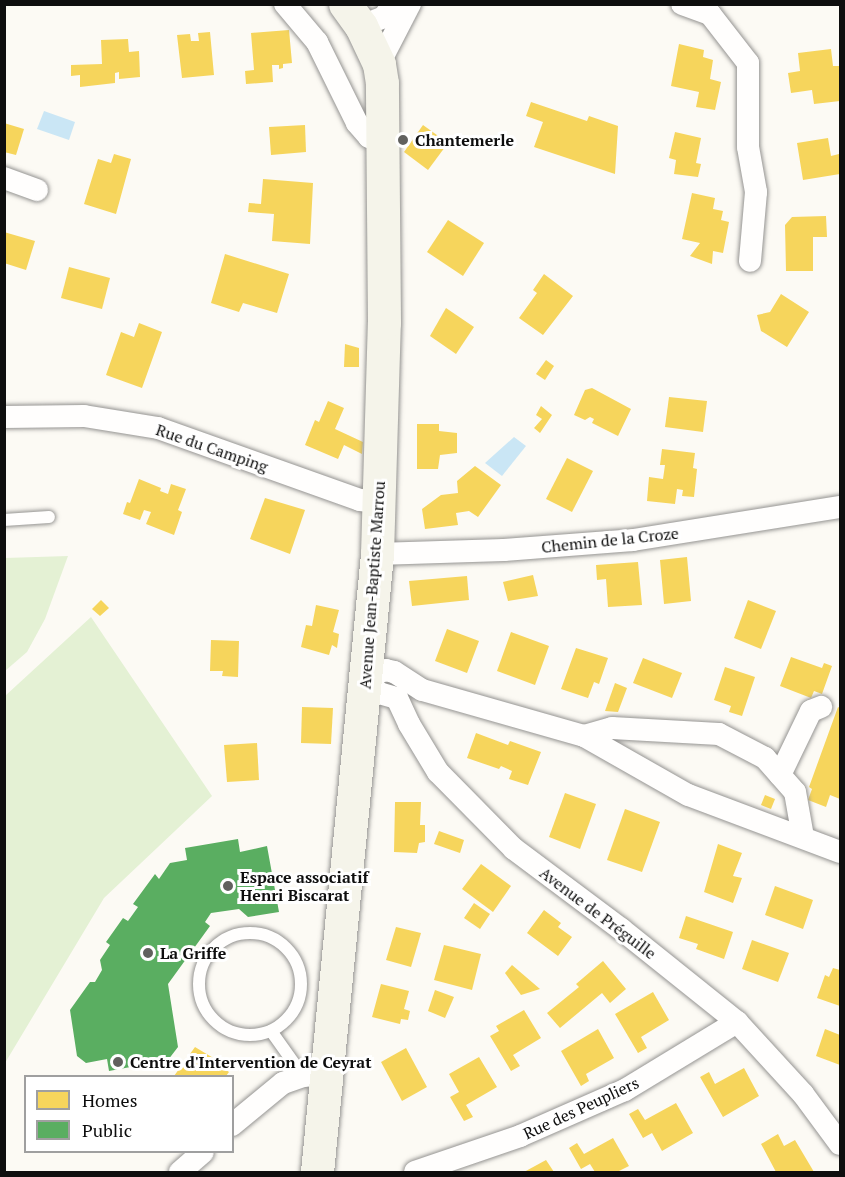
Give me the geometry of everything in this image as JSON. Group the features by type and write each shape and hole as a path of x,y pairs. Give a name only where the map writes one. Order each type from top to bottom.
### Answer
{"main road":[{"name":"Avenue Jean-Baptiste Marrou","path":"317,1173 315,1075 365,677 377,554 379,502 385,251 382,83 379,64 353,15"}],"street":[{"path":"285,4 317,42 357,123 369,137 384,141"},
{"path":"353,15 384,17 393,4"},
{"path":"379,64 410,4"},
{"path":"682,4 710,14 748,63 748,147 756,192 750,261"},
{"path":"4,178 37,190"},
{"name":"Rue du Camping","path":"4,417 84,416 158,428 340,494 360,500 379,502"},
{"name":"Chemin de la Croze","path":"377,554 537,548 633,540 840,507"},
{"path":"422,690 397,698 379,693 365,677 386,670 394,672 422,690 584,736 688,795 840,852"},
{"name":"Avenue de Préguille","path":"397,698 409,724 438,772 514,849 621,929 737,1022 838,1130"},
{"path":"780,775 811,711 821,707"},
{"path":"584,736 612,728 719,734 765,758 795,792 803,837"},
{"name":"Rue des Peupliers","path":"415,1173 520,1136 625,1090 737,1022"},
{"path":"234,1123 283,1083 315,1075"},
{"path":"180,1173 202,1153"}],"lane":[{"path":"4,520 49,517"},
{"path":"250,933 268,937 284,946 299,971 301,985 297,1002 290,1016 271,1031 253,1035 233,1033 216,1022 205,1009 198,980 201,967 215,946 235,935 250,933"},
{"path":"271,1031 315,1075"}],"green space":[{"path":"68,556 45,619 27,652 5,671 5,558"},
{"path":"91,617 212,796 104,898 5,1063 5,696"}],"water":[{"path":"44,111 75,122 69,140 37,129"},
{"path":"514,437 526,446 502,476 485,463"}],"building: Homes":[{"path":"289,30 292,63 283,64 283,68 279,69 279,65 272,65 273,82 246,84 245,71 254,70 251,33"},
{"path":"210,32 214,75 182,78 177,35 190,34 191,41 199,41 198,33"},
{"path":"128,39 129,52 139,51 140,77 119,79 119,72 115,73 115,83 80,87 80,75 71,76 71,65 102,64 101,40"},
{"path":"679,44 704,50 703,57 713,60 710,79 721,82 715,110 696,107 699,92 671,86"},
{"path":"831,49 833,66 840,66 840,101 814,104 812,90 791,93 788,73 800,71 798,53"},
{"path":"531,102 587,121 589,116 618,126 615,174 534,147 543,122 526,116"},
{"path":"4,123 24,129 16,155 4,152"},
{"path":"305,125 306,152 271,155 269,127"},
{"path":"423,125 448,143 428,170 404,152"},
{"path":"675,132 701,138 696,163 701,164 698,177 674,174 676,160 669,158"},
{"path":"828,138 831,156 839,154 840,174 803,180 797,143"},
{"path":"114,154 131,159 116,214 84,204 98,159 111,163"},
{"path":"263,179 313,183 310,244 272,241 274,214 248,212 249,203 261,204"},
{"path":"692,193 715,198 713,209 723,211 721,220 729,222 723,253 713,251 712,264 690,256 700,243 682,239"},
{"path":"826,216 827,237 813,237 813,271 786,271 785,225 792,217"},
{"path":"448,220 484,243 463,276 427,252"},
{"path":"4,232 35,241 26,270 4,263"},
{"path":"225,254 289,274 277,313 243,303 239,312 211,303"},
{"path":"69,267 110,278 102,309 61,298"},
{"path":"544,274 573,296 543,335 519,318 537,293 533,290"},
{"path":"781,294 809,312 787,347 761,331 757,315 770,312"},
{"path":"446,308 474,327 456,354 430,336"},
{"path":"139,323 162,332 142,388 106,375 121,332 134,337"},
{"path":"345,344 359,348 359,367 344,367"},
{"path":"546,360 554,366 545,380 536,374"},
{"path":"592,388 631,409 618,436 592,423 594,419 590,417 585,420 574,415 585,390"},
{"path":"669,397 707,401 703,432 665,427"},
{"path":"328,401 344,408 335,429 363,442 362,454 344,445 338,459 305,445 315,420 319,422"},
{"path":"541,406 552,415 540,433 534,428 542,419 536,415"},
{"path":"417,424 439,424 439,431 457,433 457,453 440,455 438,469 417,469"},
{"path":"662,449 695,453 693,468 697,469 694,497 682,496 683,490 677,489 675,504 647,501 649,477 663,479 665,465 660,465"},
{"path":"567,458 593,471 572,512 546,499"},
{"path":"475,466 501,485 478,517 469,511 456,513 458,525 425,529 422,509 441,495 458,493 457,481"},
{"path":"139,479 161,488 160,491 168,494 171,484 186,489 178,510 182,512 174,535 146,524 151,512 144,510 140,520 123,514"},
{"path":"265,498 305,510 290,554 250,539"},
{"path":"687,557 691,601 664,604 660,560"},
{"path":"638,562 642,605 608,607 606,579 597,580 596,565"},
{"path":"533,575 538,596 508,601 503,582"},
{"path":"467,576 469,600 412,606 409,581"},
{"path":"101,600 109,608 100,616 92,609"},
{"path":"748,600 776,611 761,649 734,638"},
{"path":"316,605 339,610 333,632 339,634 337,648 332,645 329,655 301,647 306,625 312,626"},
{"path":"447,629 479,641 467,673 435,661"},
{"path":"511,632 549,646 535,685 497,671"},
{"path":"211,640 239,641 238,677 222,676 223,671 210,671"},
{"path":"576,648 608,658 599,684 594,682 588,698 561,689"},
{"path":"791,657 822,668 824,663 832,666 822,694 814,691 811,698 780,686"},
{"path":"643,658 682,673 672,698 633,683"},
{"path":"725,667 755,677 742,716 729,712 731,706 714,700"},
{"path":"615,683 627,688 618,712 605,711"},
{"path":"302,707 333,708 331,744 301,743"},
{"path":"838,707 840,708 840,799 830,795 826,807 808,800 812,789 809,787"},
{"path":"476,733 508,745 510,741 541,752 528,785 509,779 512,771 501,766 499,769 467,758"},
{"path":"257,743 259,780 227,782 224,745"},
{"path":"565,793 596,804 580,849 549,837"},
{"path":"765,795 775,799 771,809 761,805"},
{"path":"395,802 421,802 420,825 425,825 425,842 419,843 417,853 394,852"},
{"path":"625,809 660,822 642,872 607,860"},
{"path":"439,831 464,840 460,853 434,844"},
{"path":"718,844 742,853 733,876 742,878 733,903 704,892"},
{"path":"481,864 511,886 493,912 462,889"},
{"path":"775,886 813,900 803,929 765,915"},
{"path":"474,903 490,914 480,929 464,918"},
{"path":"544,910 561,923 558,927 572,937 558,956 527,933"},
{"path":"686,916 733,932 724,959 696,949 698,944 679,938"},
{"path":"396,927 421,933 411,967 386,960"},
{"path":"752,940 789,953 778,982 742,969"},
{"path":"444,945 481,954 472,990 434,980"},
{"path":"603,961 626,989 610,1003 602,993 560,1028 547,1013 579,987 576,984"},
{"path":"512,965 540,989 521,995 505,973"},
{"path":"833,968 840,970 840,1006 817,998 825,975 829,977"},
{"path":"381,984 409,991 404,1009 410,1011 408,1020 401,1019 400,1024 372,1017"},
{"path":"435,990 454,997 445,1018 428,1011"},
{"path":"653,992 669,1020 641,1037 647,1048 638,1053 615,1014"},
{"path":"524,1010 541,1038 513,1055 520,1066 511,1071 490,1036 499,1031 496,1026"},
{"path":"598,1029 614,1058 586,1074 589,1081 581,1086 561,1051"},
{"path":"825,1029 840,1035 840,1065 816,1056"},
{"path":"195,1047 220,1062 218,1064 229,1072 227,1075 175,1075"},
{"path":"406,1048 427,1087 402,1101 381,1062"},
{"path":"479,1057 497,1087 466,1105 473,1117 464,1121 450,1097 459,1092 449,1074"},
{"path":"744,1068 759,1096 723,1117 700,1077 709,1072 715,1084"},
{"path":"676,1103 693,1133 662,1151 652,1133 643,1138 629,1114 638,1109 645,1120"},
{"path":"778,1134 784,1146 795,1140 814,1172 776,1172 761,1144"},
{"path":"613,1138 629,1166 617,1172 595,1172 590,1164 581,1169 569,1148 577,1143 584,1154"},
{"path":"546,1160 554,1172 524,1172"}],"building: Public":[{"name":"La Griffe","path":"238,839 240,852 267,846 279,912 248,917 239,909 211,913 205,922 210,926 168,984 178,1047 168,1060 109,1071 107,1059 86,1063 77,1056 70,1010 90,982 95,982 102,970 100,960 110,945 106,942 123,918 128,921 138,907 133,904 155,874 159,879 170,863 187,860 185,848"}],"place":[{"name":"Chantemerle","path":"403,140"},
{"name":"Espace associatif Henri Biscarat","path":"228,886"},
{"name":"La Griffe","path":"148,953"},
{"name":"Centre d'Intervention de Ceyrat","path":"118,1062"}]}
